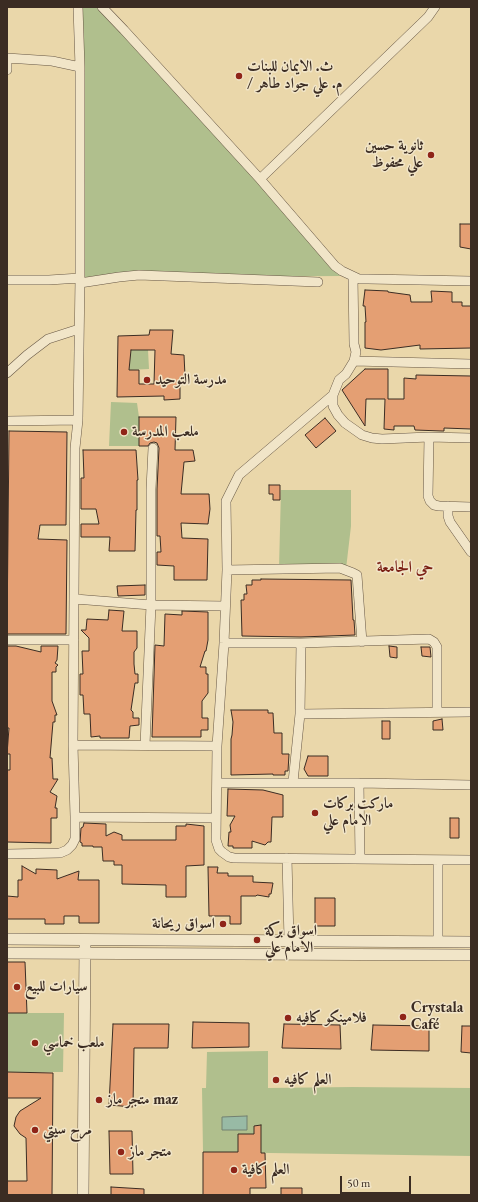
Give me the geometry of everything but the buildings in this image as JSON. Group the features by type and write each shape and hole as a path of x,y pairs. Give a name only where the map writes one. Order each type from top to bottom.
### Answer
{"street":[{"path":"7,854 60,853 67,850 75,839 73,745 75,448 78,420 80,281 80,66 78,7"},
{"path":"102,7 260,179 335,266 353,277 368,279 471,281"},
{"path":"260,179 422,23 435,7"},
{"path":"7,70 7,58 52,61 80,66"},
{"path":"7,280 80,281 139,275 318,282"},
{"path":"353,277 354,344 356,352 354,361 346,374 339,380 333,395 333,406 338,415 345,423 362,435 372,438 471,438"},
{"path":"7,373 48,339 79,329"},
{"path":"354,361 471,364"},
{"path":"333,395 239,475 226,501 227,570 217,746 217,845 225,855 234,858 471,860"},
{"path":"7,421 78,420"},
{"path":"428,437 429,499 437,506 471,507"},
{"path":"145,745 151,605 151,489 153,448"},
{"path":"448,506 448,516 450,522 471,552"},
{"path":"227,570 340,568 357,575 362,642"},
{"path":"75,599 151,605 225,606"},
{"path":"224,643 362,642 426,639 434,642 437,650 437,712"},
{"path":"7,640 74,640"},
{"path":"293,782 300,714 301,643"},
{"path":"300,714 471,712"},
{"path":"73,745 217,746"},
{"path":"217,783 293,782 471,785"},
{"path":"359,783 360,859"},
{"path":"75,818 216,818"},
{"path":"287,858 289,941"},
{"path":"438,860 438,942"},
{"path":"7,939 471,942"},
{"path":"83,1195 85,939"},
{"path":"7,953 471,955"}],"shaded area":[{"path":"78,7 102,7 335,266 340,276 80,278"},
{"path":"131,350 148,350 149,369 129,370"},
{"name":"ملعب المدرسة","path":"111,402 137,403 139,417 139,446 109,446"},
{"path":"281,490 351,490 351,526 346,569 279,568"},
{"name":"ملعب خماسي","path":"7,1013 64,1013 63,1072 7,1072"},
{"path":"268,1051 268,1088 471,1088 471,1156 203,1152 202,1088 206,1088 207,1052"},
{"path":"247,1116 247,1130 222,1130 222,1117"}],"place":[{"name":"ث. الايمان للبنات / م. علي جواد طاهر","path":"239,76"},
{"name":"ثانوية حسين علي محفوظ","path":"431,155"},
{"name":"مدرسة التوحيد","path":"147,380"},
{"name":"ملعب المدرسة","path":"124,432"},
{"name":"ماركت بركات الامام علي","path":"315,813"},
{"name":"اسواق ريحانة","path":"223,924"},
{"name":"اسواق بركة الامام علي","path":"257,940"},
{"name":"سيارات للبيع","path":"17,987"},
{"name":"Crystala Café","path":"403,1017"},
{"name":"فلامينكو كافيه","path":"288,1018"},
{"name":"ملعب خماسي","path":"35,1043"},
{"name":"العلم كافيه","path":"276,1080"},
{"name":"متجر ماز maz","path":"99,1100"},
{"name":"مرح سيتي","path":"35,1130"},
{"name":"متجر ماز","path":"121,1152"},
{"name":"العلم كافية","path":"234,1170"}],"district":[{"name":"حي الجامعة","path":"405,568"}]}
